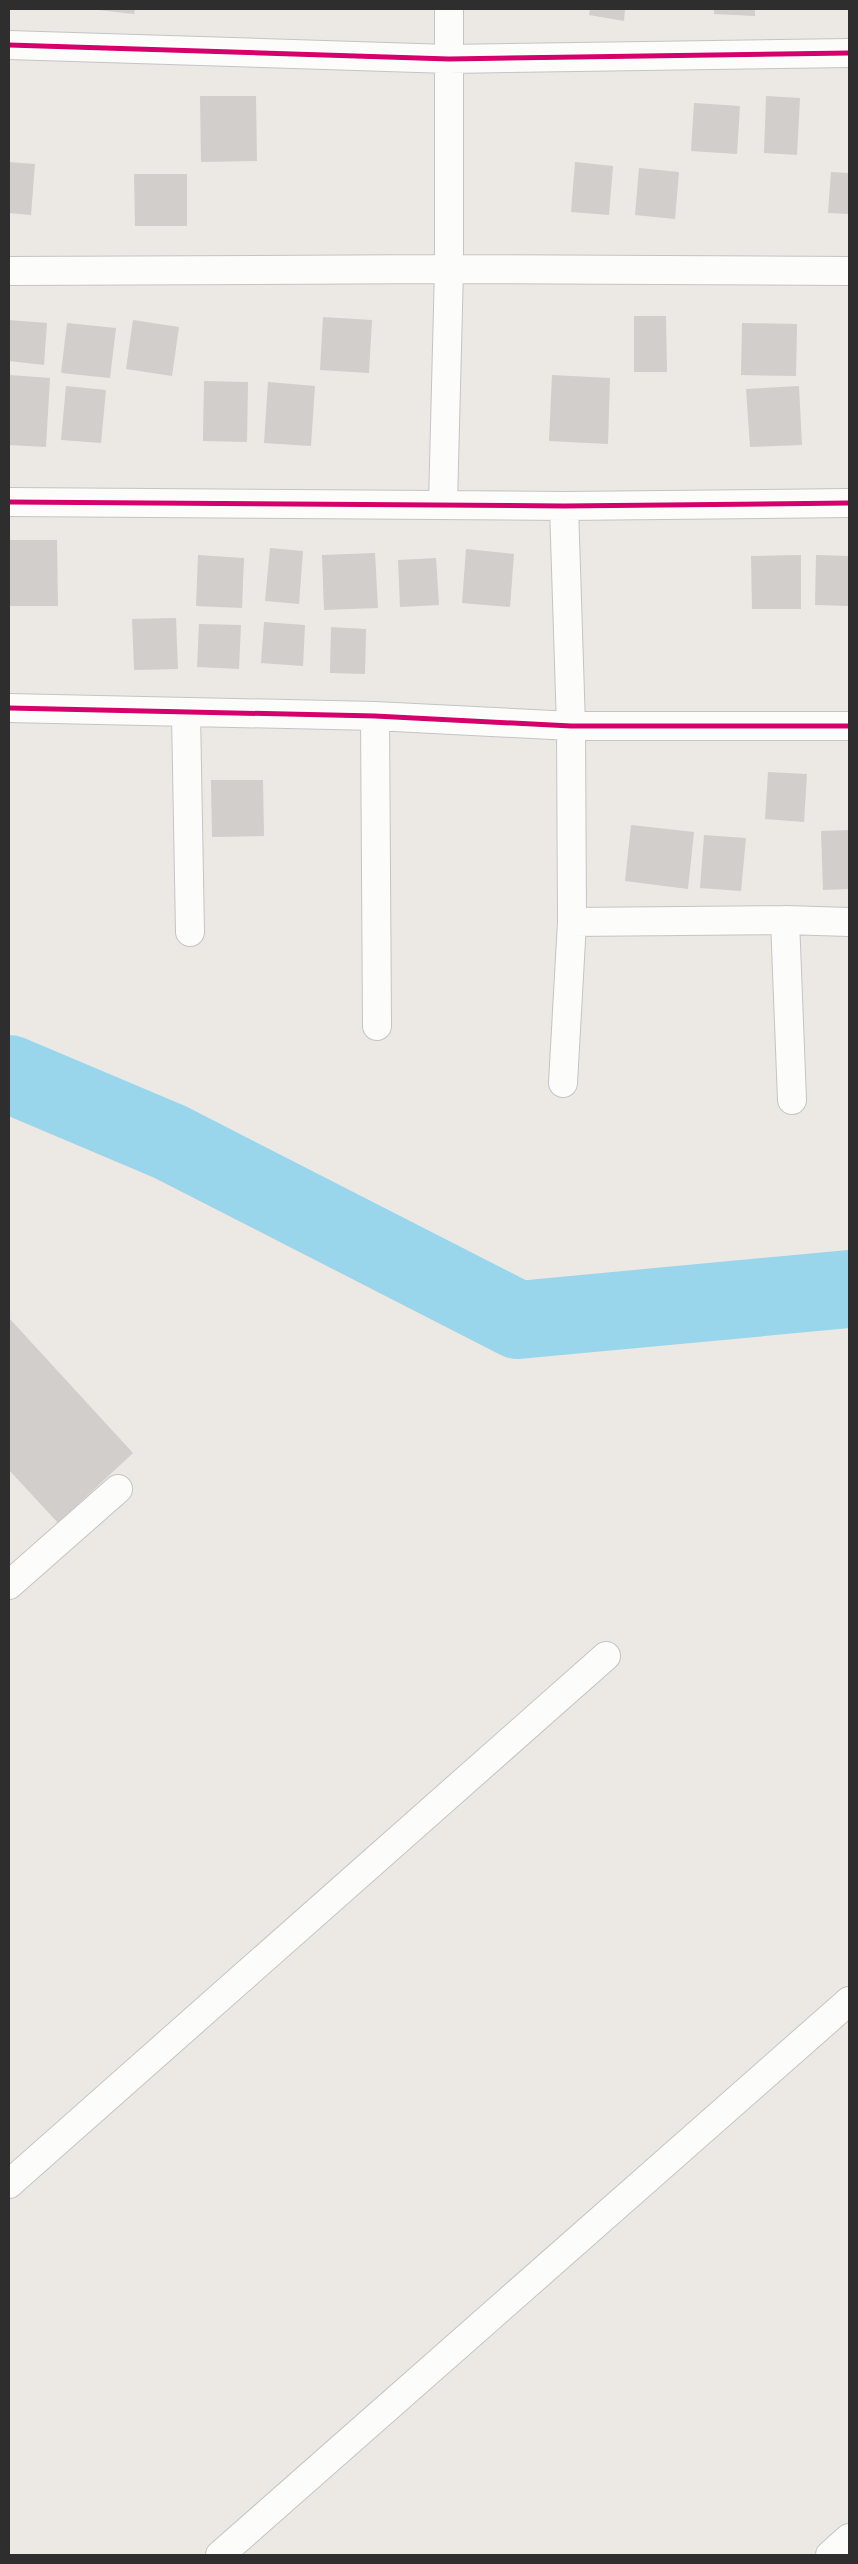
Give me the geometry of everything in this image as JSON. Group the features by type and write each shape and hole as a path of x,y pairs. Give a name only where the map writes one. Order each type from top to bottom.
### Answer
{"street":[{"path":"444,504 449,269 449,9"},
{"path":"9,44 449,59 849,53"},
{"path":"9,271 449,269 849,272"},
{"path":"9,502 564,506 849,503"},
{"path":"563,1082 572,922 571,726 564,506"},
{"path":"9,708 375,716 571,726 849,726"},
{"path":"186,713 190,932"},
{"path":"375,716 377,1026"},
{"path":"572,922 785,920 849,922"},
{"path":"785,920 792,1100"},
{"path":"9,1585 118,1489"},
{"path":"9,2184 606,1656"},
{"path":"220,2555 849,2000"},
{"path":"830,2555 849,2538"}],"building":[{"path":"89,9 135,9 134,14"},
{"path":"590,9 625,9 624,21 589,15"},
{"path":"714,9 755,9 755,16 714,14"},
{"path":"200,96 256,96 257,161 201,162"},
{"path":"766,96 800,98 797,155 764,153"},
{"path":"694,103 740,106 737,154 691,151"},
{"path":"9,162 35,164 31,215 9,213"},
{"path":"575,162 613,166 609,215 571,212"},
{"path":"639,168 679,172 675,219 635,215"},
{"path":"831,172 849,173 849,214 828,213"},
{"path":"134,174 187,174 187,226 135,226"},
{"path":"634,316 666,316 667,372 634,372"},
{"path":"323,317 372,320 369,373 320,370"},
{"path":"9,320 47,323 44,365 9,361"},
{"path":"133,320 179,327 172,376 126,369"},
{"path":"67,323 116,328 110,378 61,373"},
{"path":"742,323 797,324 796,376 741,375"},
{"path":"9,375 50,378 46,447 9,445"},
{"path":"552,375 610,378 608,444 549,441"},
{"path":"204,381 248,382 247,442 203,441"},
{"path":"268,382 315,386 311,446 264,443"},
{"path":"66,386 106,390 101,443 61,440"},
{"path":"799,386 802,445 750,447 746,389"},
{"path":"9,540 57,540 58,606 9,606"},
{"path":"270,548 303,551 299,604 265,601"},
{"path":"466,549 514,554 510,607 462,603"},
{"path":"375,553 378,608 324,610 322,555"},
{"path":"198,555 244,558 242,608 196,606"},
{"path":"801,555 801,609 752,609 751,556"},
{"path":"816,555 849,556 849,606 815,605"},
{"path":"436,558 439,605 400,607 398,560"},
{"path":"176,618 178,669 134,670 132,619"},
{"path":"264,622 305,625 303,666 261,663"},
{"path":"199,624 241,625 239,669 197,667"},
{"path":"331,627 366,629 365,674 330,673"},
{"path":"768,772 807,774 804,822 765,819"},
{"path":"211,780 263,780 264,836 212,837"},
{"path":"631,825 694,832 688,889 625,881"},
{"path":"849,830 849,889 823,890 821,831"},
{"path":"704,835 746,838 741,891 700,888"},
{"path":"9,1318 133,1453 58,1523 9,1470"}],"waterway":[{"path":"9,1074 170,1142 518,1320 849,1289"}],"cycle path":[{"path":"9,45 449,59 849,53"},
{"path":"9,502 564,506 849,503"},
{"path":"9,708 375,716 571,726 849,726"}]}
